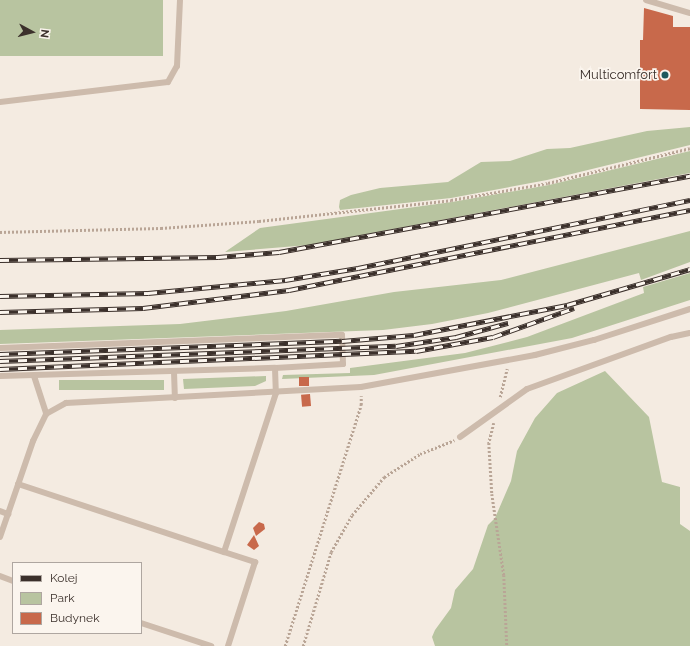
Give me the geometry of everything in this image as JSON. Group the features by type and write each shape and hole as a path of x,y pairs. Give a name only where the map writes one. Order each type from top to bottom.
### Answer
{"lane":[{"path":"0,102 168,82 177,66 180,0"},
{"path":"646,0 690,13"},
{"path":"0,537 32,440 46,414 66,403 361,387 509,361 594,340 690,309"},
{"path":"460,437 498,408 527,389 671,337 690,333"},
{"path":"0,348 342,335 343,364 174,372 0,376"},
{"path":"224,552 276,392 275,368"},
{"path":"174,372 175,398"},
{"path":"34,376 46,414"},
{"path":"18,484 255,562 228,646"},
{"path":"0,511 8,514"},
{"path":"0,576 12,581"},
{"path":"142,623 211,646"}],"path":[{"path":"0,232 161,228 259,221 451,200 548,183 690,148"},
{"path":"507,646 504,575 492,494 489,442 509,361"},
{"path":"285,646 361,405 361,387"},
{"path":"303,646 331,552 352,515 384,477 420,454 460,437"}],"green space":[{"path":"0,0 163,0 163,56 0,56"},
{"path":"690,127 690,145 547,180 451,198 340,210 339,207 340,200 351,195 380,188 448,182 481,162 510,161 547,149 570,148 647,131"},
{"path":"690,151 690,173 309,245 225,252 260,228 452,202 549,185"},
{"path":"690,231 690,262 641,280 639,273 488,313 432,324 383,330 0,344 0,330 180,324 286,311 394,292 501,280"},
{"path":"690,273 690,300 572,338 374,375 282,379 283,375 350,373 350,368 465,353 527,337 644,293 643,287"},
{"path":"605,371 649,417 662,482 680,487 680,524 690,531 690,646 435,646 432,637 435,630 451,608 455,590 473,569 488,525 495,518 511,481 517,451 535,418 557,393"},
{"path":"266,376 266,381 255,386 184,389 183,379"},
{"path":"59,380 164,380 164,390 59,390"}],"building":[{"name":"Multicomfort","path":"644,8 673,16 673,27 690,27 690,110 640,109 640,40 643,40"},
{"path":"299,377 309,377 309,386 299,386"},
{"path":"310,394 311,406 302,407 301,395"},
{"path":"259,522 264,524 265,529 256,536 253,528"},
{"path":"254,535 259,546 254,550 247,545"}],"railway":[{"path":"0,260 218,257 279,252 690,176"},
{"path":"0,296 148,293 285,280 358,268 690,200"},
{"path":"0,312 143,308 289,290 690,210"},
{"path":"0,354 342,341 414,335 567,305 690,269"},
{"path":"0,369 416,351 493,337 574,308"},
{"path":"0,361 396,346 456,337 508,323"}],"place":[{"name":"Multicomfort","path":"665,75"}]}
